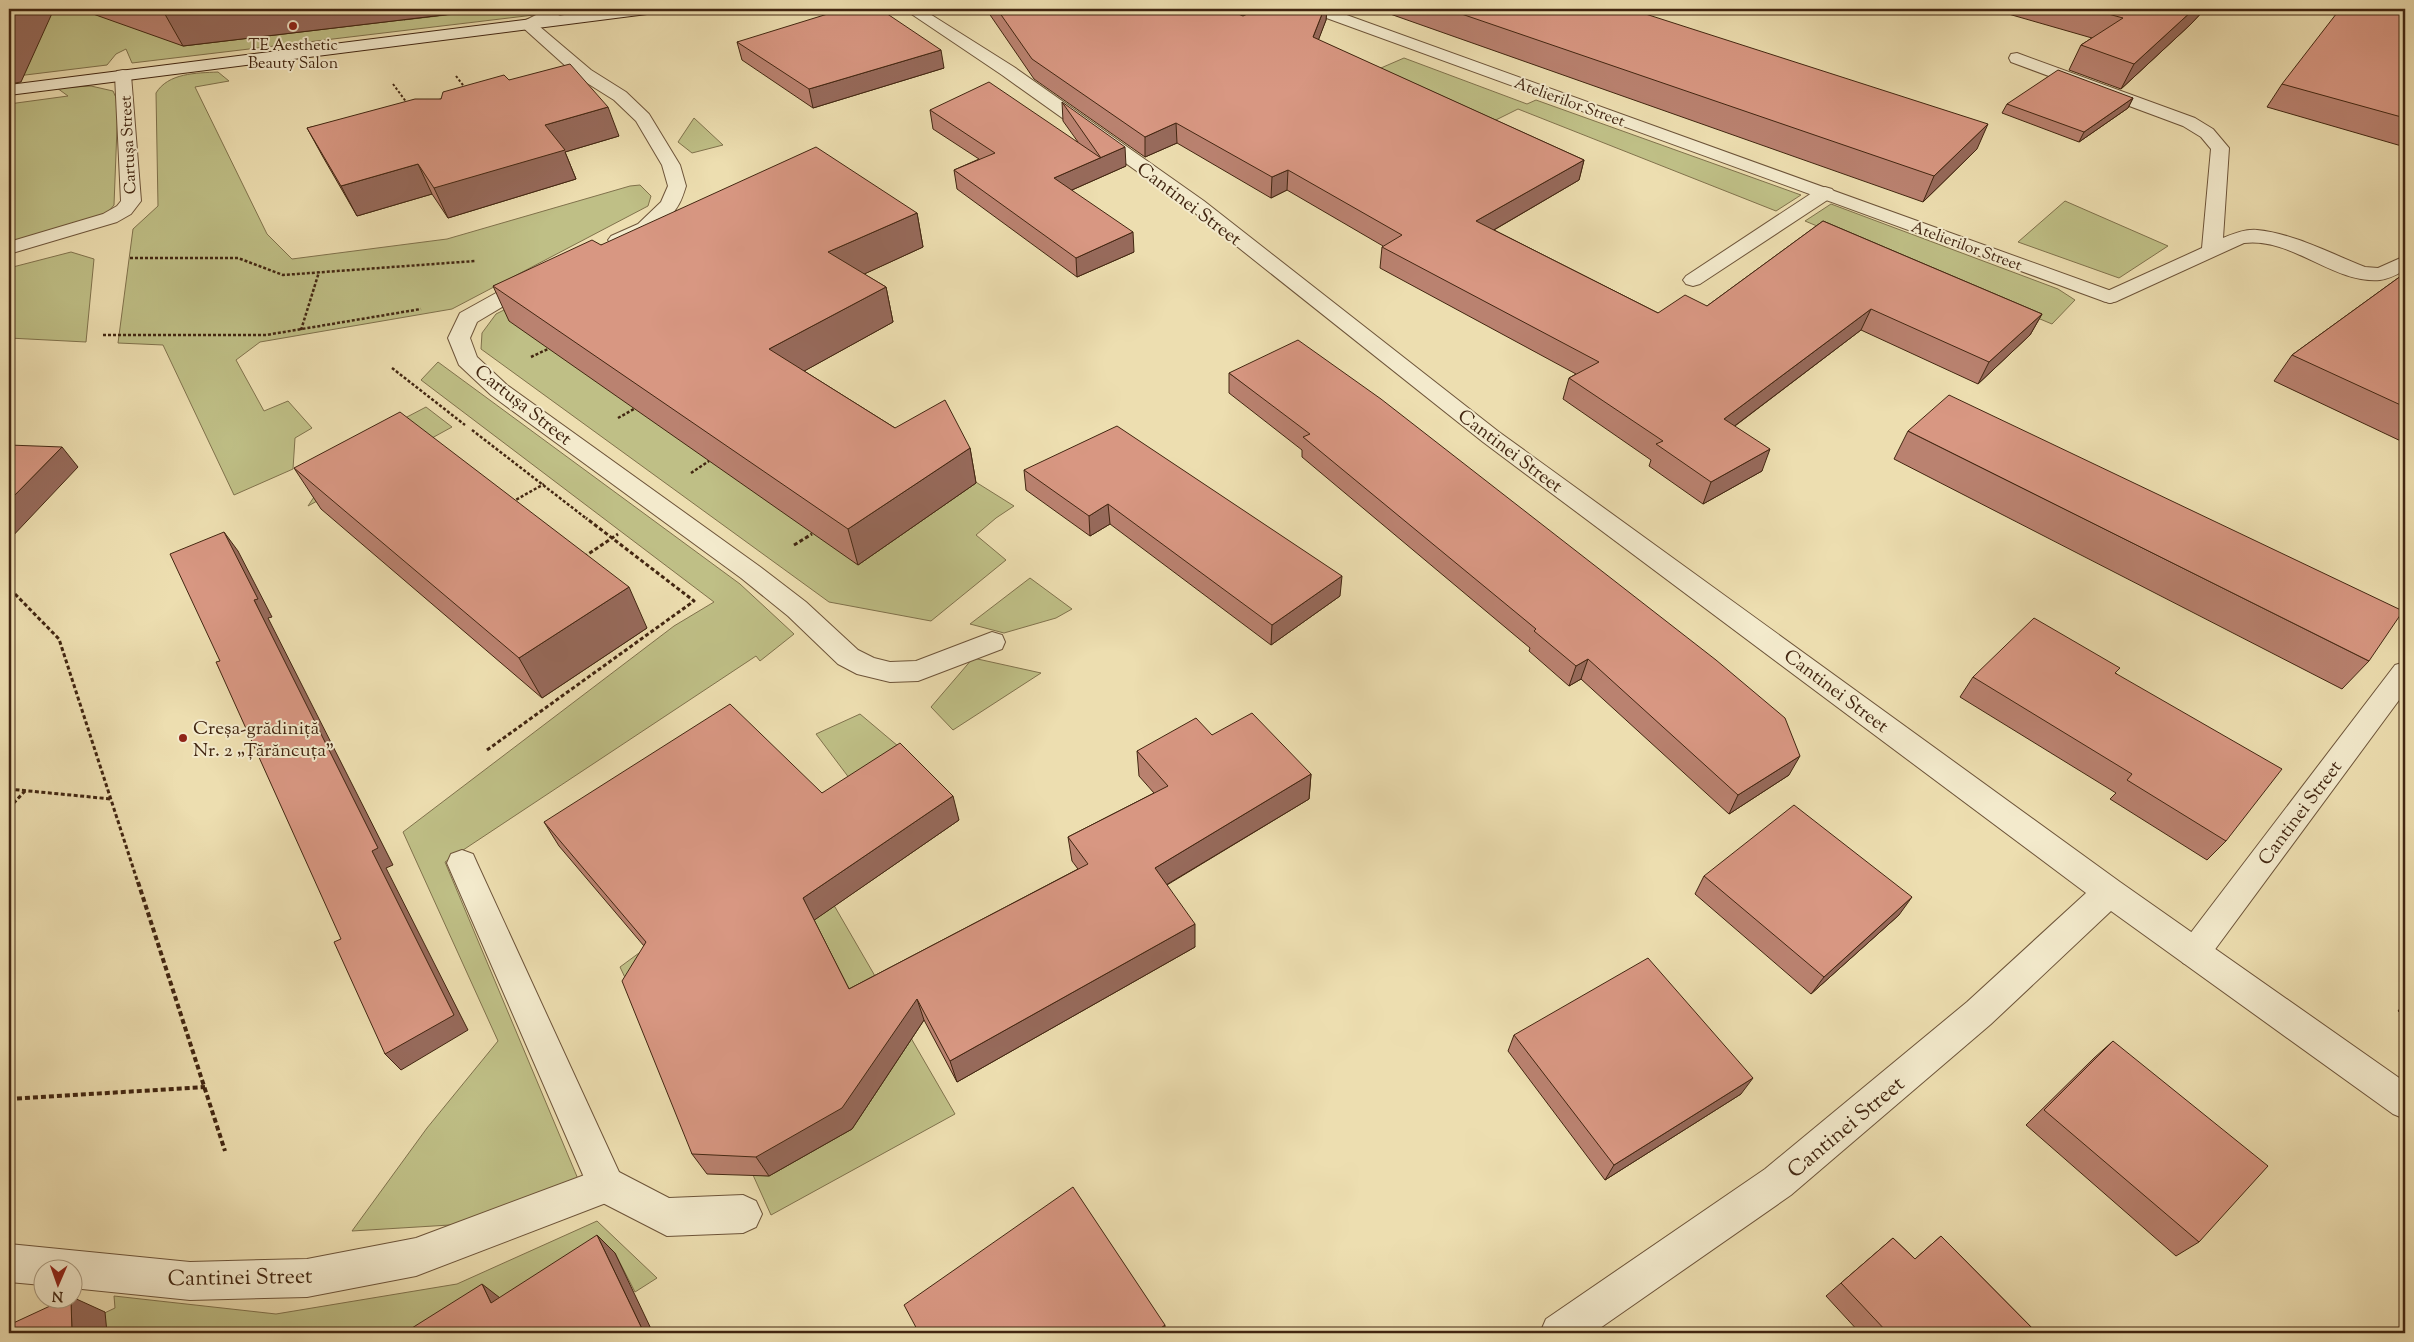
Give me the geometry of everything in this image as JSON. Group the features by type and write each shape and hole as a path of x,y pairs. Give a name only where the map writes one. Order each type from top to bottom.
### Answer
{"street":[{"name":"Cartușa Street","path":"528,25 560,9"},
{"name":"Cartușa Street","path":"9,90 647,9"},
{"name":"Cantinei Street","path":"912,9 1008,71 1197,205 1491,437 2109,892 2405,1102"},
{"name":"Atelierilor Street","path":"1316,9 2110,297 2212,250"},
{"path":"2394,9 2405,12"},
{"path":"528,25 585,74 620,96 643,118 659,142 673,172 677,186 670,204 645,228 601,248"},
{"path":"2017,58 2189,122 2208,132 2220,148 2212,250 2240,238 2256,236 2277,240 2362,273 2381,274 2405,262"},
{"name":"Cartușa Street","path":"9,248 110,218 124,210 131,201 123,75"},
{"path":"1693,280 1825,194"},
{"name":"Cartușa Street","path":"553,271 503,296 468,318 459,338 467,360 499,390 660,506 797,609 848,657 867,667 890,672 918,671 992,642"},
{"name":"Cantinei Street","path":"2194,953 2405,672"},
{"path":"462,863 606,1185 667,1217 743,1214"},
{"name":"Cantinei Street","path":"1560,1333 1778,1182 1979,1013 2109,892"},
{"name":"Cantinei Street","path":"9,1263 190,1281 307,1278 416,1257 606,1185"}],"path":[{"path":"455,74 466,89"},
{"path":"392,82 409,106"},
{"path":"129,258 238,258 283,275 482,260"},
{"path":"301,330 319,272"},
{"path":"103,335 266,335 503,296"},
{"path":"392,368 694,601 487,750"},
{"path":"504,506 543,485 586,452"},
{"path":"577,563 660,506"},
{"path":"15,594 59,639 225,1151"},
{"path":"9,789 111,799"},
{"path":"9,808 26,790"},
{"path":"9,1099 205,1087"}],"green space":[{"path":"9,9 426,9 404,20 498,9 547,9 534,15 132,63 126,49 116,54 107,65 9,77"},
{"path":"1404,58 1527,104 1536,100 1801,195 1776,211 1518,109 1401,167 1286,109"},
{"path":"218,72 229,81 195,87 267,234 292,259 447,239 630,186 640,185 651,196 648,206 452,309 260,342 236,360 264,411 288,401 312,428 295,438 293,469 234,495 163,345 118,343 133,229 158,206 156,93 168,81 183,75"},
{"path":"91,86 113,91 118,102 114,205 105,216 9,243 9,104 68,96 57,88"},
{"path":"694,118 723,145 692,153 678,142"},
{"path":"2065,201 2168,246 2119,278 2018,242"},
{"path":"1831,204 2058,289 2075,300 2052,324 1805,221"},
{"path":"71,252 94,259 86,342 9,338 9,268"},
{"path":"613,255 1014,506 976,535 1006,560 931,621 829,602 481,349 482,333 496,314"},
{"path":"438,362 740,584 794,634 760,661 756,656 445,862 578,1179 466,1224 352,1231 427,1128 498,1041 403,832 674,626 714,602 421,380"},
{"path":"426,407 452,427 308,506 346,449"},
{"path":"1030,578 1072,609 1056,618 1004,633 970,624"},
{"path":"973,658 1041,673 953,730 931,707"},
{"path":"860,714 911,757 859,791 816,734"},
{"path":"795,838 955,1114 771,1215 753,1175 769,1176 637,1003 620,967"},
{"path":"597,1221 657,1278 635,1292 615,1253 453,1333 62,1333 115,1308 114,1296 276,1314 457,1284"}],"building":[{"path":"852,9 880,9 941,50 809,89 737,42 834,12"},
{"path":"997,9 1226,9 1243,16 1258,9 1324,9 1313,37 1584,160 1476,221 1658,313 1685,295 1707,306 1823,221 2042,314 1989,362 1871,309 1724,419 1770,449 1711,482 1656,444 1663,441 1569,378 1599,362 1382,247 1402,235 1288,170 1272,177 1176,123 1145,137 1032,59"},
{"path":"1447,9 1630,9 1988,124 1934,176"},
{"path":"2090,9 2194,9 2134,64 2081,45 2123,18"},
{"path":"2340,9 2379,9 2405,16 2405,118 2282,84"},
{"path":"570,64 608,107 545,125 565,150 434,188 418,164 341,186 307,128 415,99 441,99 443,92 504,75 509,80"},
{"path":"2058,70 2133,98 2084,132 2007,104"},
{"path":"989,82 1101,158 1054,178 1133,232 1076,258 954,170 995,153 930,110"},
{"path":"1062,102 1125,147 1101,158"},
{"path":"816,147 917,213 828,252 886,287 769,349 895,428 945,400 970,448 848,529 493,286 592,240 601,245"},
{"path":"2405,273 2405,407 2292,355"},
{"path":"1298,340 1381,399 1716,660 1785,718 1800,756 1738,795 1588,659 1576,666 1534,631 1536,629 1303,437 1310,434 1229,373"},
{"path":"1949,395 2403,611 2369,661 1908,431"},
{"path":"400,412 629,587 519,658 294,468"},
{"path":"1117,426 1342,576 1272,625 1108,504 1089,516 1024,470"},
{"path":"9,445 62,447 9,501"},
{"path":"224,532 258,599 254,600 378,848 372,851 454,1015 385,1054 334,942 341,939 216,662 220,661 170,554"},
{"path":"2034,618 2120,668 2115,673 2282,769 2226,841 2127,780 2132,774 1973,677"},
{"path":"730,704 822,793 900,743 953,796 803,898 849,989 1088,864 1068,837 1168,786 1137,751 1196,718 1212,735 1252,713 1311,774 1155,868 1195,924 950,1061 917,999 842,1108 756,1157 692,1154 622,981 646,942 544,822"},
{"path":"1794,805 1912,897 1824,977 1704,876"},
{"path":"1648,958 1753,1078 1614,1165 1514,1035"},
{"path":"2113,1041 2268,1166 2199,1242 2044,1110"},
{"path":"1073,1187 1165,1325 1154,1333 919,1333 904,1305"},
{"path":"597,1235 644,1333 404,1333 482,1284 491,1303"},
{"path":"1941,1236 2037,1333 1888,1333 1841,1283 1893,1238 1915,1259"},
{"path":"41,1310 71,1310 72,1333 9,1333 9,1325"}],"place":[{"name":"TE Aesthetic Beauty Salon","path":"293,26"},
{"name":"Creșa-grădiniță Nr. 2 „Țărăncuța”","path":"183,738"}]}
